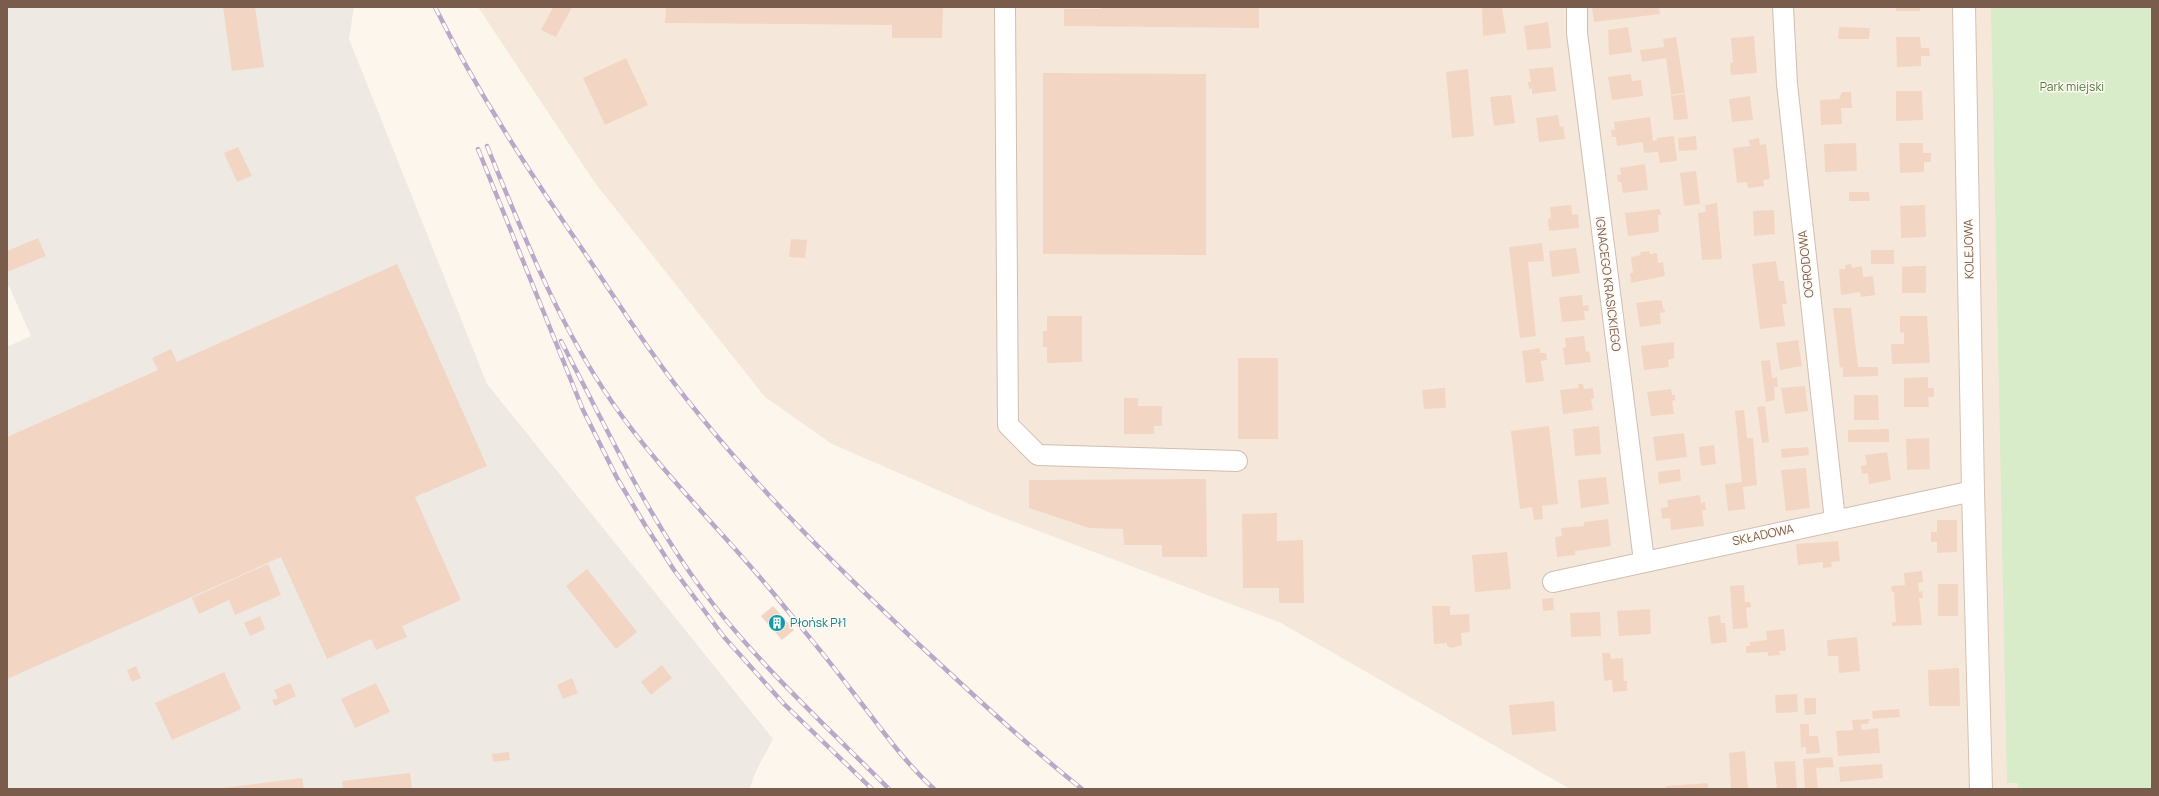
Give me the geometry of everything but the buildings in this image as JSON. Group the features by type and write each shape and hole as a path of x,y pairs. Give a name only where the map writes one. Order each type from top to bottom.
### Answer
{"street":[{"path":"1005,7 1008,425 1038,454 1237,461"},
{"name":"IGNACEGO KRASICKIEGO","path":"1577,7 1576,33 1644,561"},
{"name":"OGRODOWA","path":"1782,7 1786,84 1835,520"},
{"name":"KOLEJOWA","path":"1964,7 1973,491 1981,789"},
{"name":"SKŁADOWA","path":"1553,582 1644,561 1973,491"}],"shaded area":[{"path":"7,7 354,7 349,39 487,384 773,739 755,773 750,788 751,789 7,789 7,347 31,336 9,286 7,287"},
{"path":"478,7 2152,7 2152,789 1570,789 1281,623 986,511 832,444 765,397 595,183"}],"green space":[{"name":"Park miejski","path":"1991,7 2152,7 2152,789 2018,789 2018,783 2007,783"}],"railway":[{"path":"435,7 484,97 538,183 649,349 680,391 722,442 747,472 828,557 913,639 996,716 1082,789"},
{"path":"487,146 528,245 558,310 612,402 652,455 762,579 832,665 899,752 934,789"},
{"path":"478,149 583,410 617,478 645,525 674,570 724,637 784,704 872,789"},
{"path":"561,341 627,469 682,562 703,591 724,618 769,668 889,789"}],"place":[{"name":"Płońsk Pł1","path":"777,623"}]}
